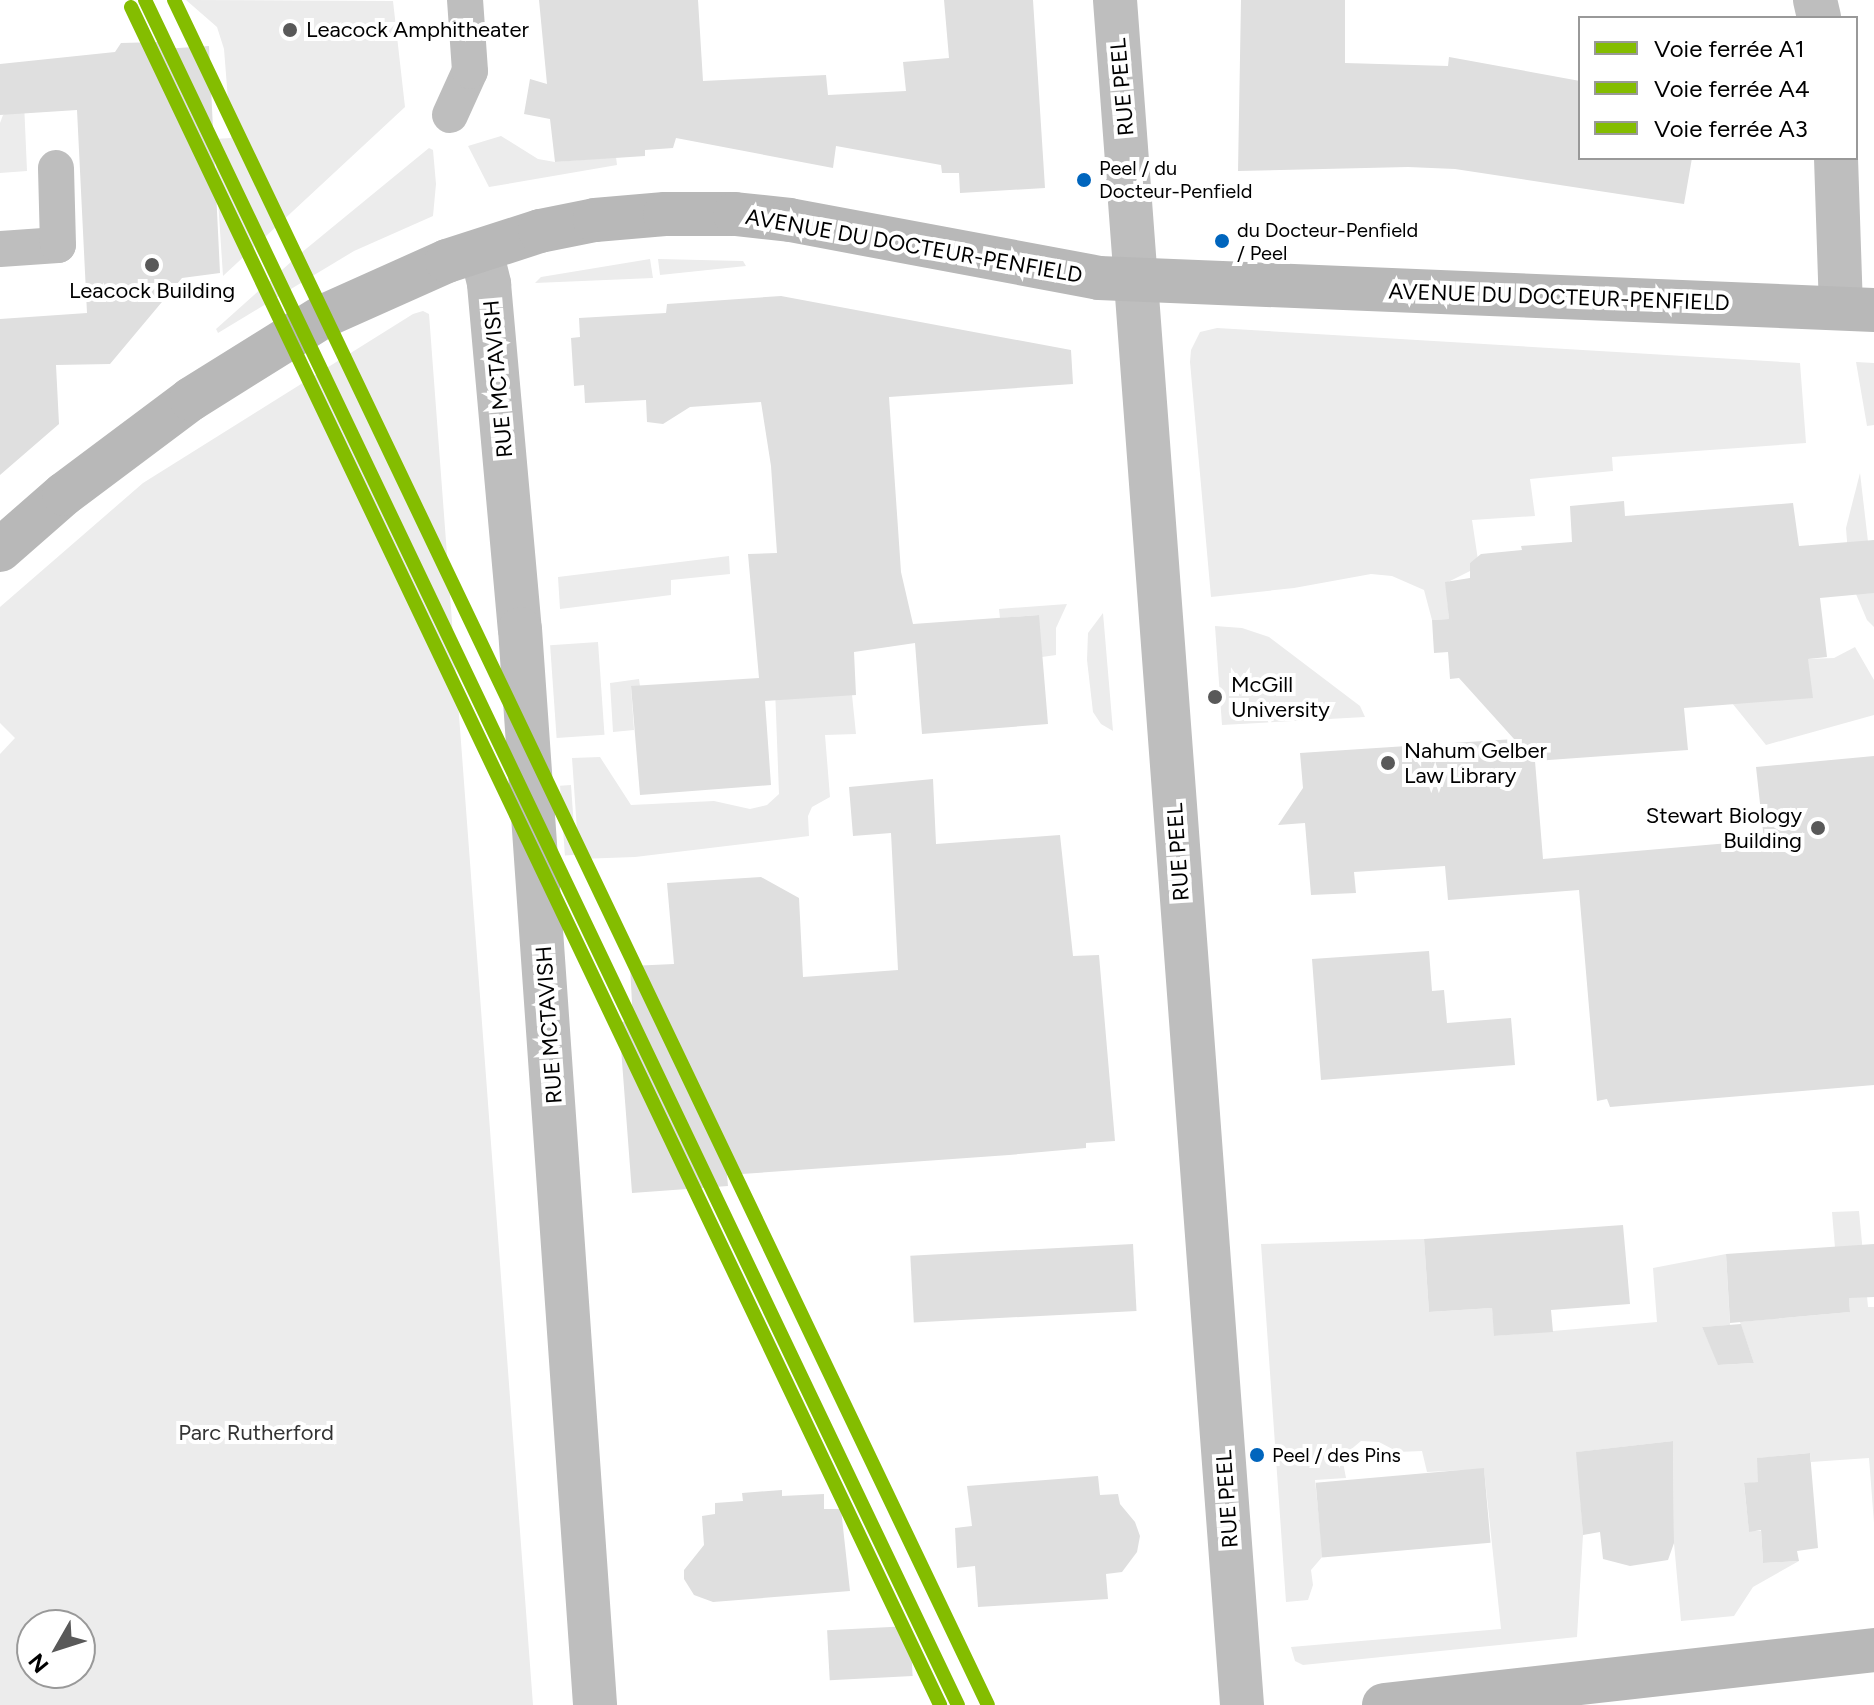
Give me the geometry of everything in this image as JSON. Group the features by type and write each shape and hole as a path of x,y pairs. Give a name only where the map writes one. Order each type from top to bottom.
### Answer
{"main road":[{"name":"AVENUE DU DOCTEUR-PENFIELD","path":"0,550 64,494 191,399 310,324 447,261 540,231 595,220 665,214 735,214 790,220 1080,277 1858,309"},
{"path":"1384,1705 1874,1650"}],"street":[{"path":"450,115 470,71 465,0"},
{"name":"RUE PEEL","path":"1115,0 1242,1705"},
{"path":"1836,160 1858,309"},
{"path":"0,249 58,245 56,168"},
{"name":"RUE MCTAVISH","path":"481,251 489,284 520,629 595,1705"}],"green space":[{"path":"186,0 393,1 405,107 223,276 214,139 231,138 224,49 217,27"},
{"path":"24,102 27,171 0,173 0,123 3,115"},
{"path":"501,136 538,159 555,162 616,157 617,165 489,187 468,146"},
{"path":"429,148 433,150 436,184 433,216 354,251 218,333 216,329 301,253"},
{"path":"650,259 653,278 535,283 541,277"},
{"path":"658,259 743,261 746,266 660,275"},
{"name":"Parc Rutherford","path":"423,311 429,314 533,1705 0,1705 0,754 15,738 0,723 0,607 143,483 413,314"},
{"path":"1217,328 1800,363 1806,443 1612,457 1613,471 1530,479 1535,516 1472,520 1478,560 1470,563 1470,571 1446,583 1449,619 1432,620 1424,590 1392,576 1371,574 1294,588 1211,597 1190,362 1191,350 1200,332"},
{"path":"1856,362 1874,363 1874,425 1867,426"},
{"path":"1860,473 1874,593 1874,627 1867,620 1850,580 1846,528"},
{"path":"729,556 730,574 671,580 671,595 560,609 558,577"},
{"path":"1067,604 1056,628 1056,655 1042,657 1038,615 1000,618 999,609"},
{"path":"1103,613 1113,731 1101,724 1093,712 1087,660 1088,633"},
{"path":"1215,626 1242,628 1269,637 1360,706 1365,717 1222,725"},
{"path":"598,642 604,735 557,738 550,645"},
{"path":"1855,647 1874,680 1874,715 1766,745 1732,703 1808,659 1834,658"},
{"path":"774,662 852,695 856,734 825,735 830,797 812,807 808,816 809,836 635,857 579,859 572,758 600,757 631,805 714,801 750,809 767,805 779,794"},
{"path":"639,679 640,686 631,687 634,730 613,732 610,683"},
{"path":"571,785 576,855 565,856 560,786"},
{"path":"1859,1211 1868,1307 1874,1307 1874,1523 1869,1458 1811,1462 1810,1453 1758,1458 1758,1482 1744,1484 1749,1531 1761,1531 1763,1563 1799,1561 1753,1587 1734,1616 1681,1621 1674,1543 1673,1441 1577,1452 1583,1535 1577,1637 1303,1665 1295,1661 1291,1647 1501,1629 1484,1469 1427,1472 1422,1451 1398,1452 1379,1442 1361,1441 1342,1457 1346,1478 1315,1480 1323,1556 1311,1570 1313,1585 1308,1600 1286,1602 1261,1244 1424,1239 1429,1312 1492,1308 1495,1336 1657,1322 1653,1268 1726,1254 1730,1325 1702,1327 1719,1365 1754,1363 1740,1322 1850,1312 1845,1247 1835,1248 1832,1212"}],"building":[{"path":"539,0 698,0 703,81 826,75 828,95 906,91 903,62 949,58 944,0 1033,0 1045,188 960,193 959,173 942,173 941,165 836,146 833,168 676,138 673,148 645,150 645,156 555,162 550,119 524,114 530,79 547,84"},
{"path":"1241,0 1345,0 1345,63 1448,66 1449,57 1578,81 1578,160 1692,160 1684,204 1455,169 1408,167 1238,171"},
{"name":"Leacock Building","path":"160,42 163,49 209,46 220,273 182,278 110,364 56,365 59,424 0,475 0,319 87,313 77,110 0,115 0,64 115,52 121,43"},
{"path":"781,296 1071,350 1073,384 889,397 901,572 913,624 1039,615 1048,724 922,734 915,643 854,652 856,695 765,701 771,785 640,795 631,686 759,678 748,554 777,553 771,466 761,402 690,407 663,424 647,422 646,400 585,403 584,385 574,386 571,338 580,337 579,318 666,313 667,304"},
{"path":"1624,501 1625,516 1793,503 1799,546 1874,540 1874,593 1820,598 1827,657 1808,659 1813,698 1684,708 1688,750 1535,761 1543,859 1764,840 1756,767 1874,756 1874,1085 1610,1107 1607,1099 1597,1101 1579,890 1448,900 1445,866 1354,872 1356,893 1311,895 1305,823 1278,825 1303,788 1300,753 1514,739 1459,678 1450,679 1448,652 1434,653 1432,620 1449,619 1445,582 1470,578 1470,563 1481,554 1522,550 1521,546 1572,542 1570,506"},
{"path":"933,779 936,844 1060,835 1073,956 1099,955 1115,1141 1086,1143 1086,1148 1009,1155 727,1175 728,1186 632,1193 619,1022 633,1021 630,966 674,964 667,883 761,877 799,898 803,977 898,970 891,833 853,836 849,787"},
{"path":"1429,951 1432,991 1444,990 1447,1023 1511,1018 1515,1065 1321,1080 1312,959"},
{"path":"1623,1225 1630,1304 1551,1310 1553,1332 1494,1336 1492,1308 1429,1312 1424,1239"},
{"path":"1133,1244 1137,1311 914,1323 910,1256"},
{"path":"1874,1244 1874,1297 1849,1298 1850,1312 1730,1323 1726,1254"},
{"path":"1741,1324 1754,1363 1718,1365 1702,1327"},
{"path":"1673,1441 1674,1543 1668,1560 1630,1566 1603,1559 1600,1532 1583,1535 1576,1452"},
{"path":"1810,1453 1818,1548 1797,1551 1799,1561 1763,1563 1761,1530 1749,1532 1744,1483 1758,1482 1757,1458"},
{"path":"1484,1468 1491,1543 1322,1557 1316,1483"},
{"path":"1098,1476 1100,1495 1118,1494 1120,1504 1135,1522 1140,1536 1137,1552 1122,1572 1106,1574 1108,1599 978,1607 975,1566 957,1568 955,1528 972,1526 967,1486"},
{"path":"782,1490 782,1496 824,1494 824,1509 841,1509 850,1591 713,1602 694,1595 684,1579 684,1570 704,1545 702,1516 715,1514 715,1503 743,1501 742,1493"},
{"path":"910,1626 913,1676 830,1680 827,1630"}],"rail line":[{"name":"A4","path":"145,0 958,1705"},
{"name":"A1","path":"174,0 988,1705"},
{"name":"A3","path":"131,7 940,1705"}],"place":[{"name":"Leacock Amphitheater","path":"290,30"},
{"name":"Peel / du Docteur-Penfield","path":"1084,180"},
{"name":"du Docteur-Penfield / Peel","path":"1222,241"},
{"name":"Leacock Building","path":"152,265"},
{"name":"McGill University","path":"1215,697"},
{"name":"Nahum Gelber Law Library","path":"1388,763"},
{"name":"Stewart Biology Building","path":"1818,828"},
{"name":"Peel / des Pins","path":"1257,1455"}]}
